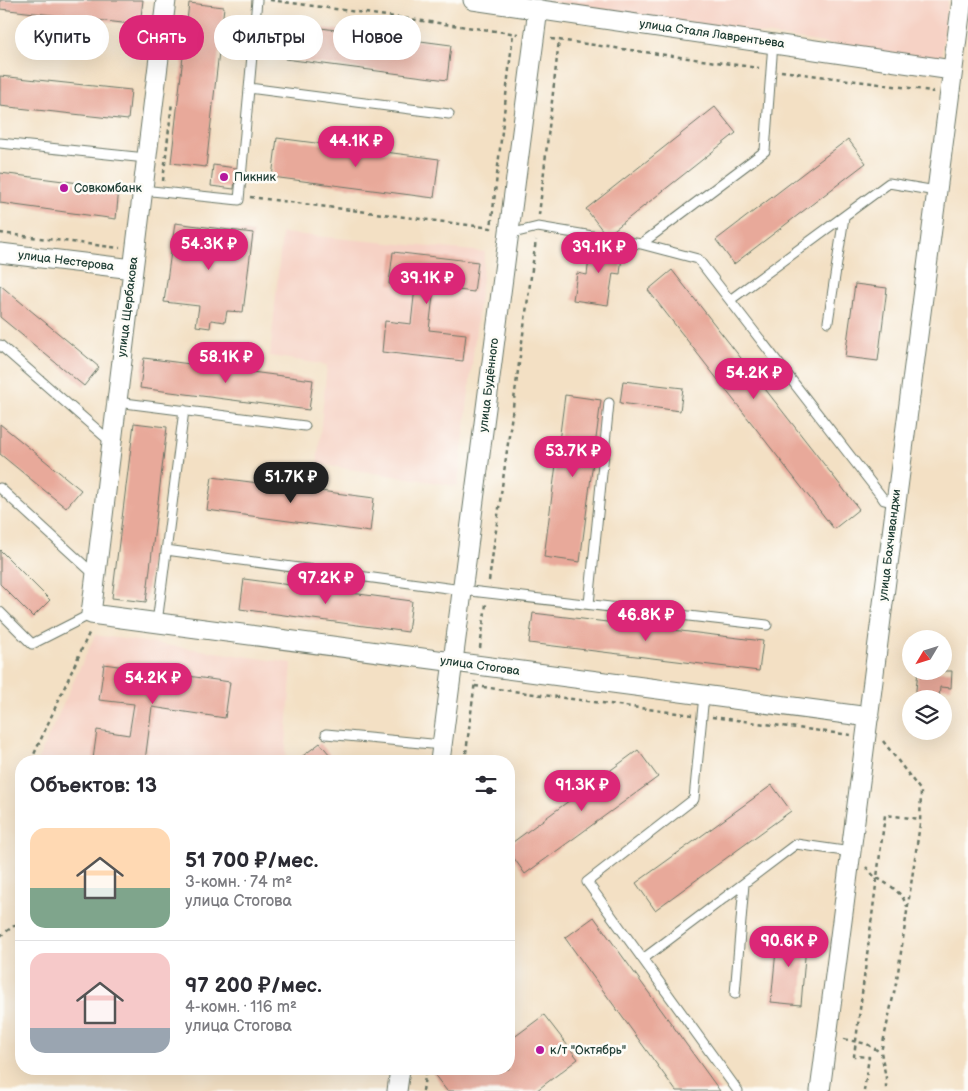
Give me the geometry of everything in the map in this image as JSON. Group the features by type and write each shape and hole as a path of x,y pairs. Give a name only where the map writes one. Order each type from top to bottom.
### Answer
{"street":[{"name":"улица Щербакова","path":"91,614 166,0"},
{"name":"улица Сталя Лаврентьева","path":"472,0 952,70"},
{"name":"улица Бахчиванджи","path":"820,1091 962,0"},
{"name":"улица Будённого","path":"441,753 538,9"},
{"name":"улица Нестерова","path":"0,253 133,269"},
{"name":"улица Стогова","path":"91,614 704,695 868,720"},
{"path":"397,1091 399,1075"}],"lane":[{"path":"142,190 239,200 257,0"},
{"path":"641,244 765,151 773,43"},
{"path":"249,88 449,114"},
{"path":"0,143 146,158"},
{"path":"730,300 889,183 936,191"},
{"path":"828,322 844,217"},
{"path":"508,234 538,227 641,244 698,259 884,500 896,502"},
{"path":"0,345 112,443"},
{"path":"117,402 305,426"},
{"path":"589,604 610,403"},
{"path":"157,623 184,410"},
{"path":"0,488 96,576"},
{"path":"166,550 462,590 766,625"},
{"path":"0,612 32,644 91,614"},
{"path":"704,695 694,799 587,882 738,1091"},
{"path":"326,734 441,753"},
{"path":"643,959 796,844 851,852"},
{"path":"735,994 744,884"}],"path":[{"path":"270,0 932,91"},
{"path":"239,196 491,228 513,34"},
{"path":"466,755 538,227 559,40"},
{"path":"0,233 135,250"},
{"path":"475,686 852,736"},
{"path":"868,720 921,792 920,819 897,980 881,1052 886,1078 886,1091"},
{"path":"864,1091 869,1057 854,1056 885,815 920,819"},
{"path":"851,852 877,877 902,896 907,906"},
{"path":"0,936 15,925"},
{"path":"828,1036 867,1044 881,1052"},
{"path":"424,1091 425,1075"}],"shaded area":[{"path":"541,0 948,0 941,61"},
{"path":"282,233 485,252 458,486 317,464 327,365 270,356"},
{"path":"95,635 292,663 285,755 40,755"}],"building":[{"path":"0,0 143,0 141,15 119,15 119,23 109,21 109,15 52,15 0,9"},
{"path":"189,3 224,7 223,15 214,15 214,60 218,60 206,167 171,163 183,60 204,60 204,15 188,15"},
{"path":"323,28 333,30 333,60 421,60 421,41 451,45 447,80 293,60 323,60"},
{"path":"0,76 131,90 128,120 0,106"},
{"path":"715,107 736,133 610,233 603,231 586,209"},
{"path":"277,138 439,159 434,198 272,177"},
{"path":"848,139 866,163 734,264 716,240"},
{"path":"213,165 236,168 234,189 211,186"},
{"path":"0,173 119,188 116,219 0,203"},
{"path":"175,223 253,233 243,312 227,311 225,322 211,320 210,328 196,326 199,306 164,302"},
{"path":"591,242 623,247 620,274 613,273 608,305 573,300 577,273 587,275"},
{"path":"393,252 478,262 474,292 434,287 429,330 466,334 463,361 382,352 385,321 411,324 415,287 389,284"},
{"path":"672,270 859,509 834,529 648,290"},
{"path":"855,284 887,288 878,361 845,357"},
{"path":"0,285 99,367 84,386 0,317"},
{"path":"144,358 313,380 309,410 140,388"},
{"path":"623,381 683,388 680,411 620,403"},
{"path":"565,395 601,400 580,562 544,557"},
{"path":"134,423 167,427 146,602 112,598"},
{"path":"0,424 81,490 66,508 0,454"},
{"path":"212,477 374,498 370,532 207,510"},
{"path":"0,550 50,600 33,617 0,584"},
{"path":"244,579 412,601 408,632 240,609"},
{"path":"533,613 763,641 759,671 529,643"},
{"path":"104,664 230,682 225,718 152,707 146,755 94,755 97,730 129,735 134,704 99,700"},
{"path":"917,680 951,680 951,688 940,687 940,690 916,690"},
{"path":"320,743 330,755 304,755"},
{"path":"638,750 658,777 525,874 515,860 515,841"},
{"path":"772,785 791,811 655,910 636,883"},
{"path":"594,917 720,1091 676,1091 565,938"},
{"path":"778,930 807,933 801,1005 771,1002"},
{"name":"к/т \"Октябрь\"","path":"544,1015 578,1059 536,1091 447,1091 435,1075 515,1075 515,1037"}],"place":[{"name":"Пикник","path":"224,177"},
{"name":"Совкомбанк","path":"64,188"},
{"name":"к/т \"Октябрь\"","path":"540,1050"}]}
